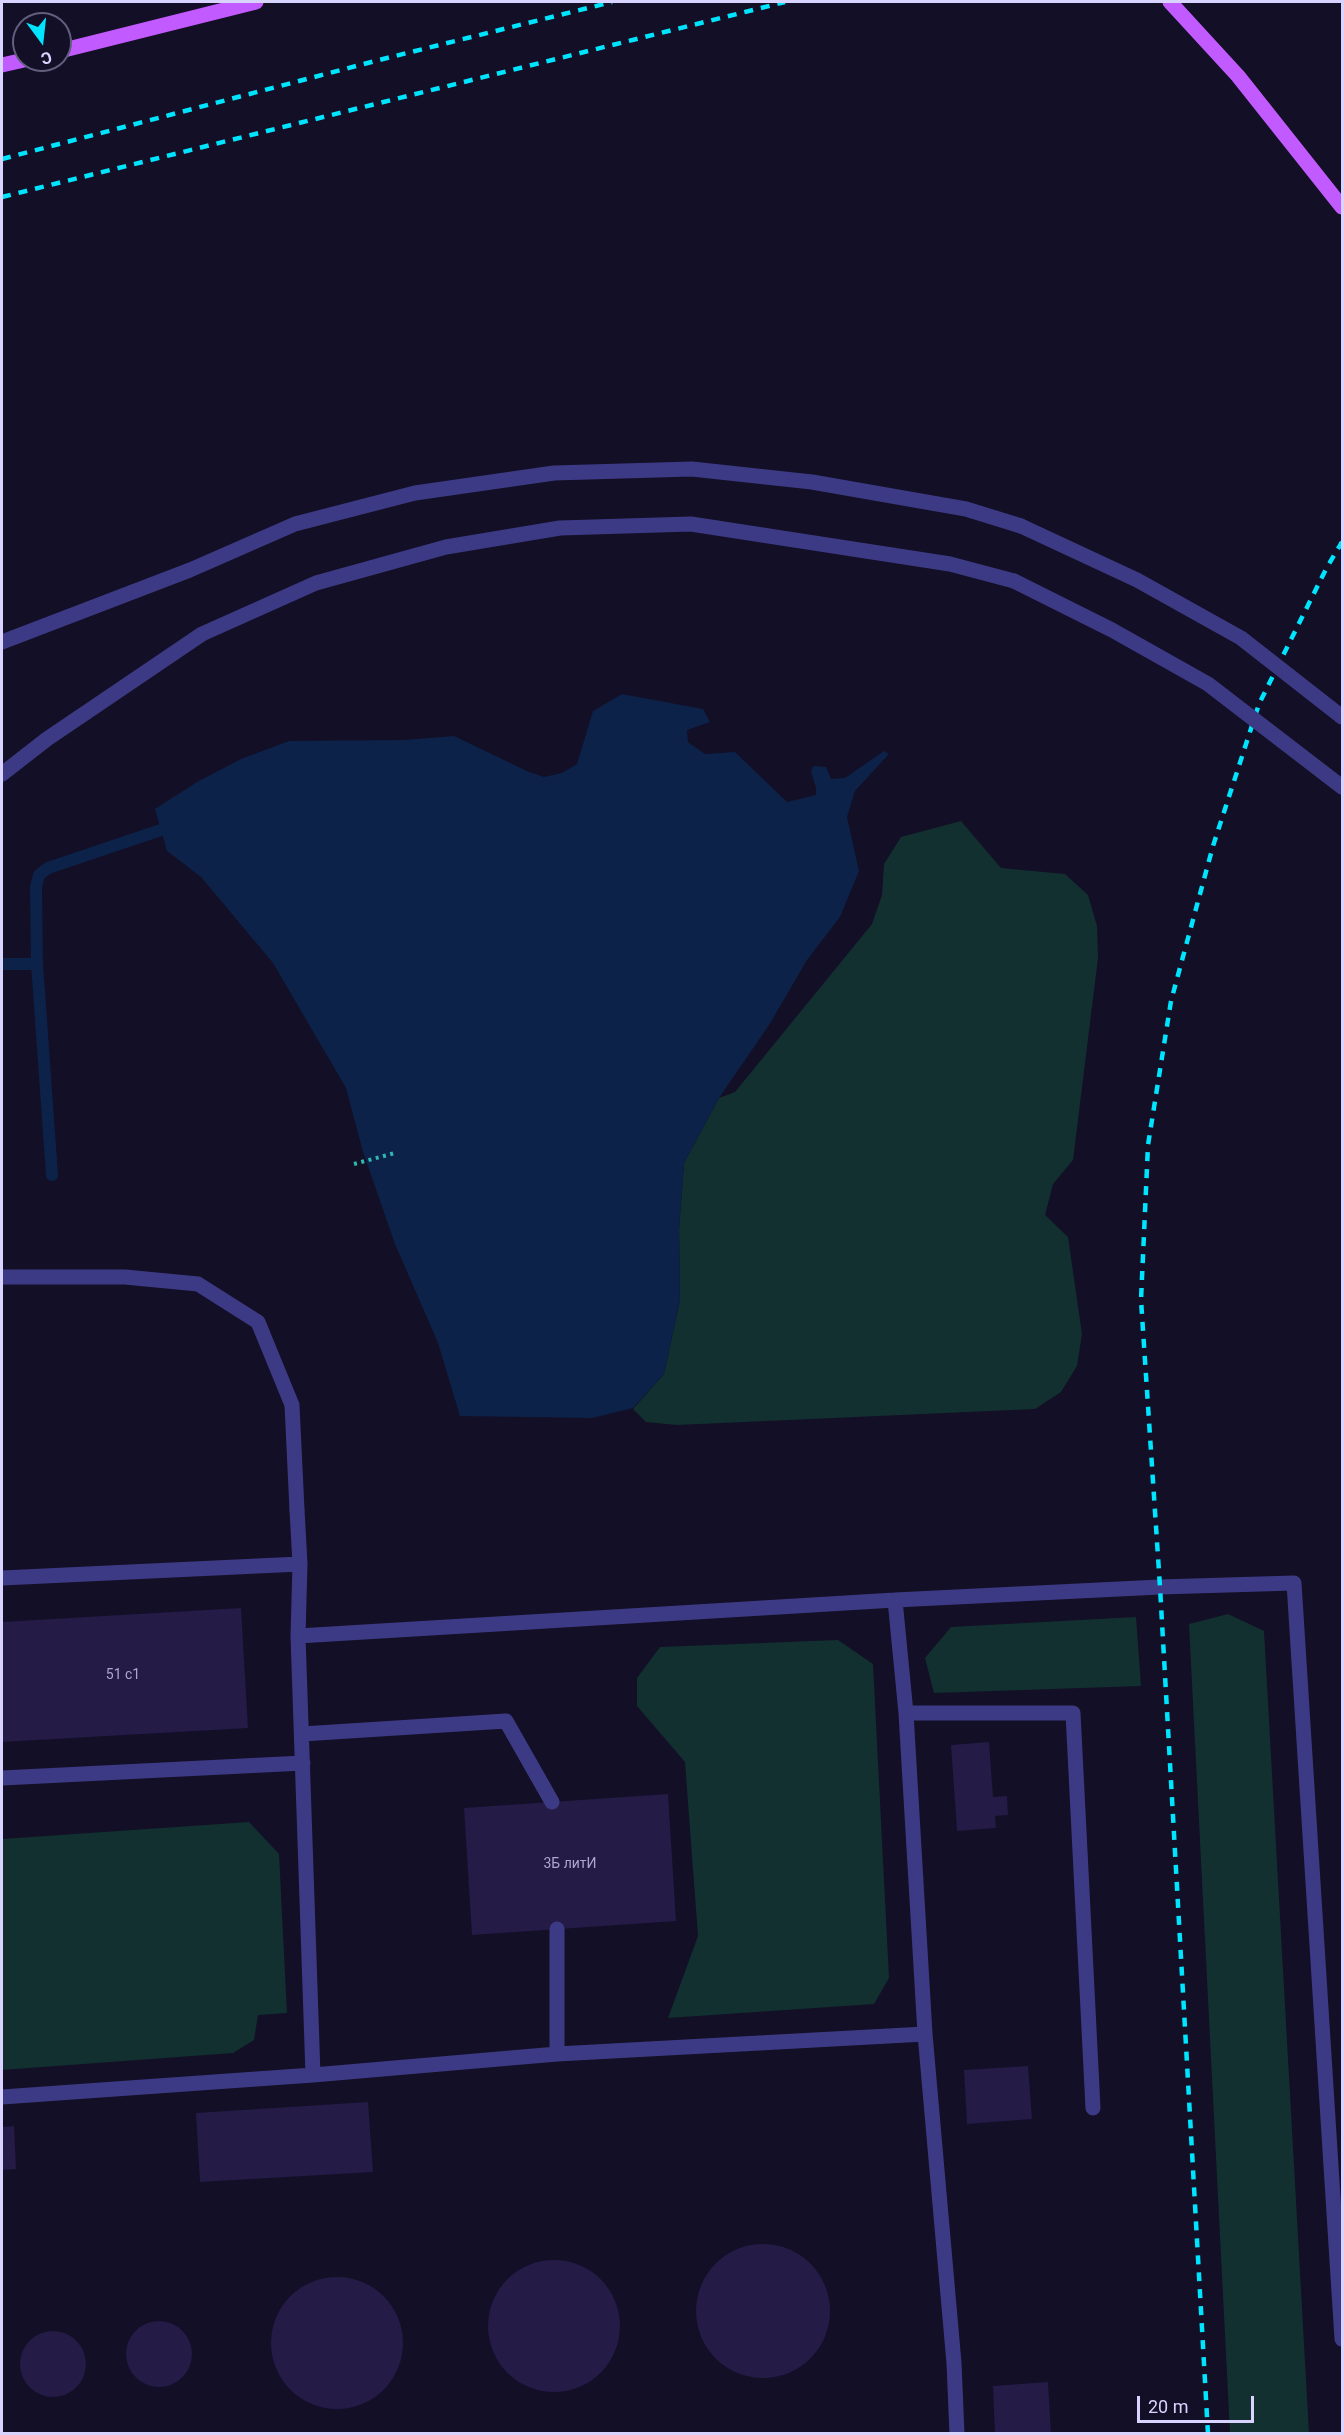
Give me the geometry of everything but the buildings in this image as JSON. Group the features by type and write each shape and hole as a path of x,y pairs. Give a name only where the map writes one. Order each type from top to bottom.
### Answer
{"main road":[{"path":"72,48 256,2"},
{"path":"1170,2 1238,76 1342,207"}],"street":[{"path":"2,642 190,570 295,524 415,493 554,473 692,469 812,482 966,509 1021,526 1137,580 1241,638 1342,717"},
{"path":"2,774 47,739 202,633 316,583 446,547 560,528 691,524 950,564 1014,581 1112,630 1208,684 1342,787"},
{"path":"6,1275 125,1277 198,1284 258,1322 292,1405 300,1564 298,1636 314,2075"},
{"path":"2,1578 300,1564"},
{"path":"298,1636 895,1599 1294,1583 1342,2339"},
{"path":"895,1599 906,1713 925,2034 954,2362 957,2433"},
{"path":"906,1713 1073,1713 1093,2108"},
{"path":"302,1734 506,1721 552,1802"},
{"path":"2,1778 303,1763"},
{"path":"557,1929 557,2054"},
{"path":"2,2097 314,2075 557,2054 925,2034"}],"path":[{"path":"354,1164 395,1153"}],"green space":[{"path":"961,821 1001,868 1065,874 1088,895 1097,926 1098,958 1073,1160 1053,1184 1045,1215 1068,1237 1082,1334 1077,1366 1061,1392 1035,1409 677,1425 646,1422 633,1409 664,1374 680,1300 679,1229 684,1163 719,1098 735,1092 872,924 882,895 884,864 901,837"},
{"path":"1228,1614 1264,1631 1309,2433 1230,2433 1189,1624"},
{"path":"1136,1617 1141,1686 934,1693 925,1658 951,1627"},
{"path":"838,1640 873,1664 889,1978 874,2004 668,2018 698,1936 685,1762 637,1706 637,1678 660,1647"},
{"path":"249,1822 279,1854 287,2013 258,2015 254,2040 233,2053 2,2070 2,1839"}],"water":[{"path":"622,694 703,709 710,722 687,730 688,742 705,754 735,752 787,802 816,795 811,772 813,766 826,767 831,779 845,778 884,751 889,754 855,791 847,817 859,871 840,917 807,960 769,1025 719,1098 684,1163 679,1229 680,1300 664,1374 633,1408 592,1418 460,1416 438,1343 395,1244 363,1152 346,1088 273,963 201,877 167,851 155,809 197,782 241,759 289,741 405,740 454,736 529,772 544,777 562,773 577,764 593,711"}],"waterway":[{"path":"52,1175 37,964 36,887 39,875 48,868 161,830"},
{"path":"2,964 37,964"}],"railway":[{"path":"2,159 379,60 612,2"},
{"path":"2,197 785,2"},
{"path":"1208,2434 1160,1587 1141,1300 1148,1145 1171,1001 1213,846 1259,704 1326,569 1342,542"}]}
